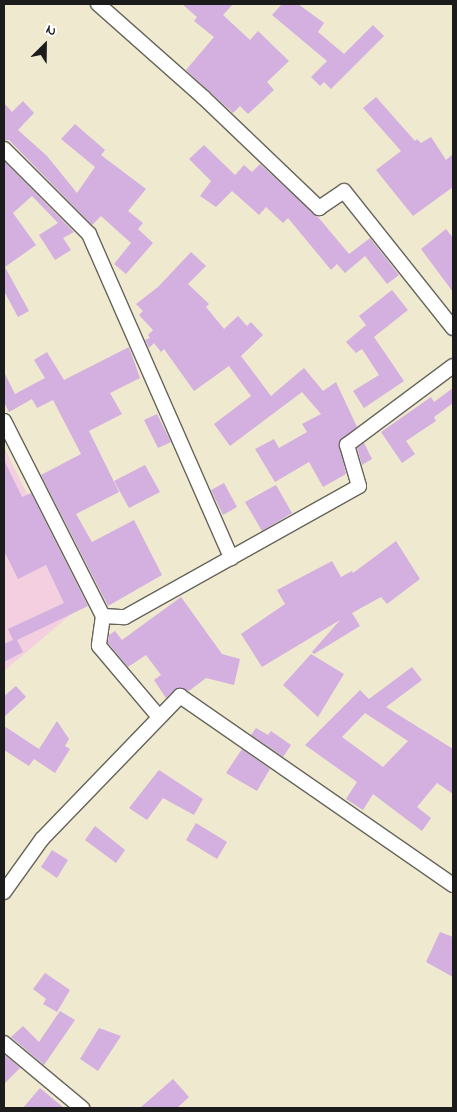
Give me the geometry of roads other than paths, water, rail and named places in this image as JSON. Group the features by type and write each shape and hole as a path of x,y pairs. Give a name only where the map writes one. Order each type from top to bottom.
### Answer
{"street":[{"path":"98,4 203,97 319,208 344,190 453,328"},
{"path":"4,149 89,234 231,558"},
{"path":"103,616 125,617 359,486 347,445 453,366"},
{"path":"4,421 103,616 99,646 159,717"},
{"path":"4,892 42,839 180,696 453,885"},
{"path":"4,1043 82,1108"}]}
